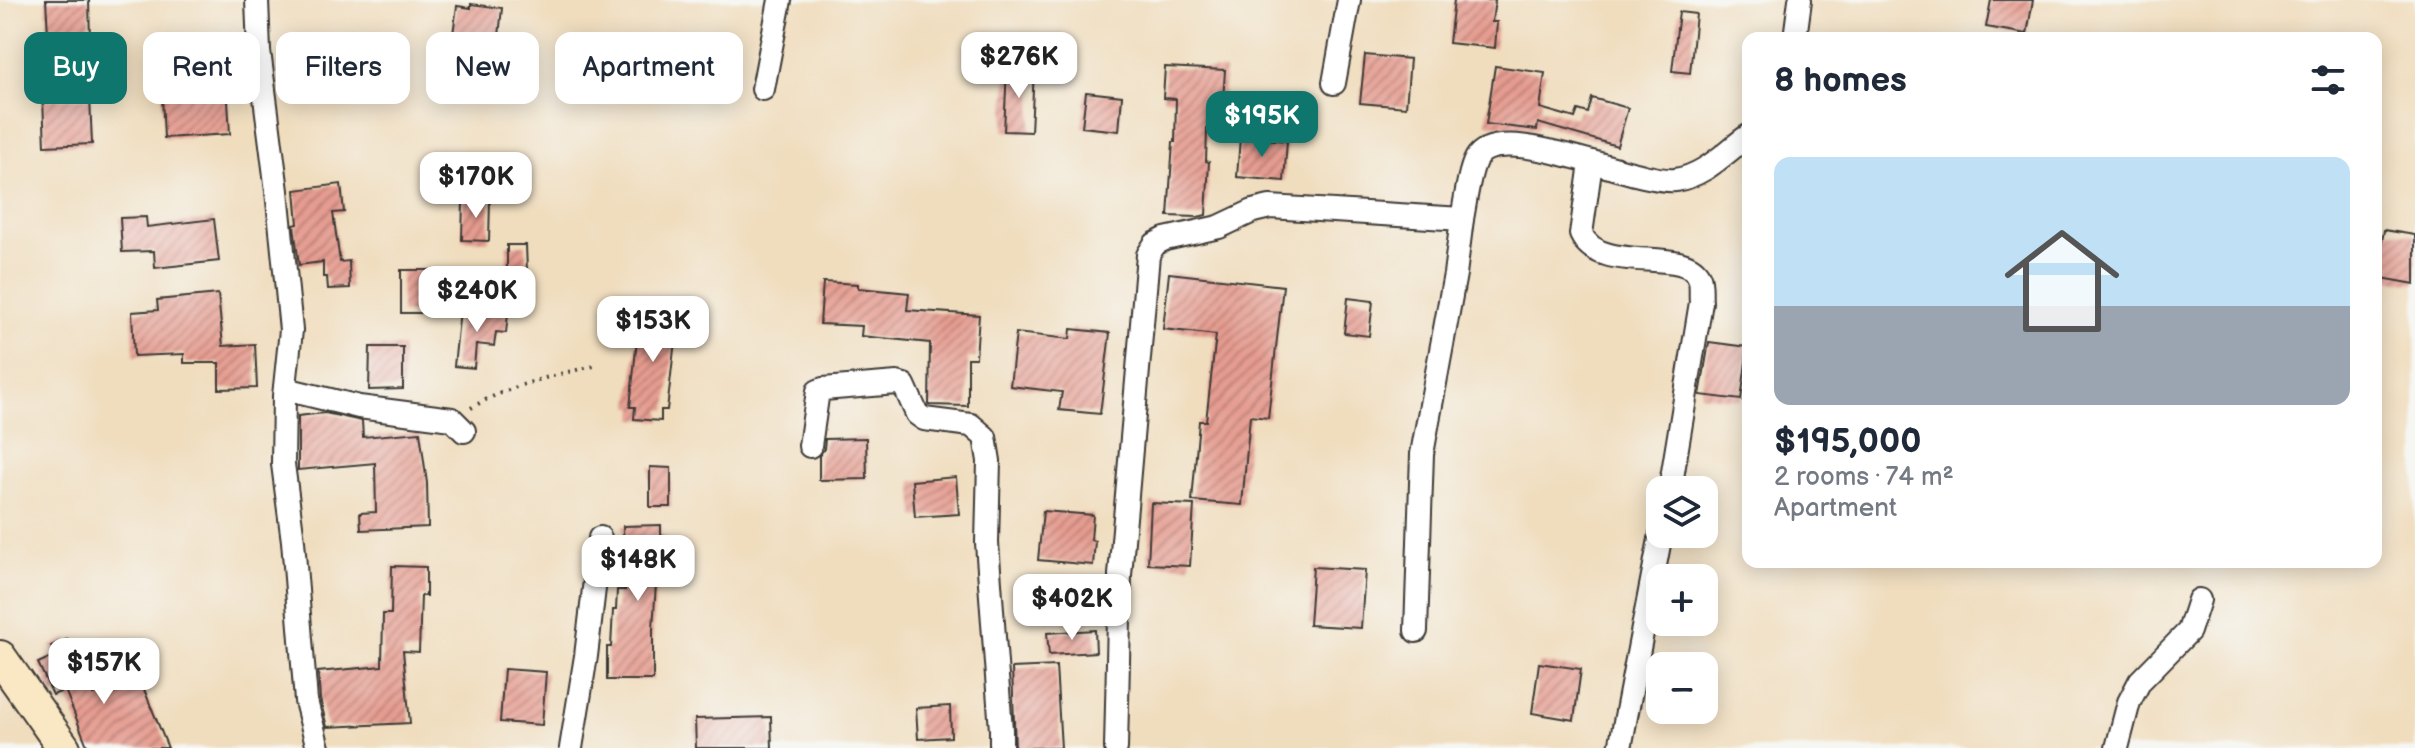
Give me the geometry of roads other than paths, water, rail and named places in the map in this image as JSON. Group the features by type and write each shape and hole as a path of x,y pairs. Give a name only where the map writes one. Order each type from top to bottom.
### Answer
{"street":[{"path":"257,0 259,51 291,330 285,389 283,464 293,541 306,701 318,748"},
{"path":"763,89 780,0"},
{"path":"1334,83 1349,0"},
{"path":"1796,32 1800,0"},
{"path":"1416,631 1422,454 1475,159 1485,148 1498,144 1536,148 1672,180 1705,170 1742,142"},
{"path":"1591,163 1581,234 1585,243 1594,251 1680,263 1692,268 1699,278 1701,302 1672,476"},
{"path":"1116,748 1120,575 1148,255 1155,244 1219,227 1253,211 1270,207 1462,219"},
{"path":"810,446 818,391 897,383 904,385 917,414 924,419 971,425 985,437 989,461 987,543 1001,748"},
{"path":"285,389 359,407 458,425"},
{"path":"571,748 600,538"},
{"path":"1620,748 1658,548"},
{"path":"2117,748 2129,702 2140,681 2189,631 2199,600"},
{"path":"6,676 64,748"}]}
